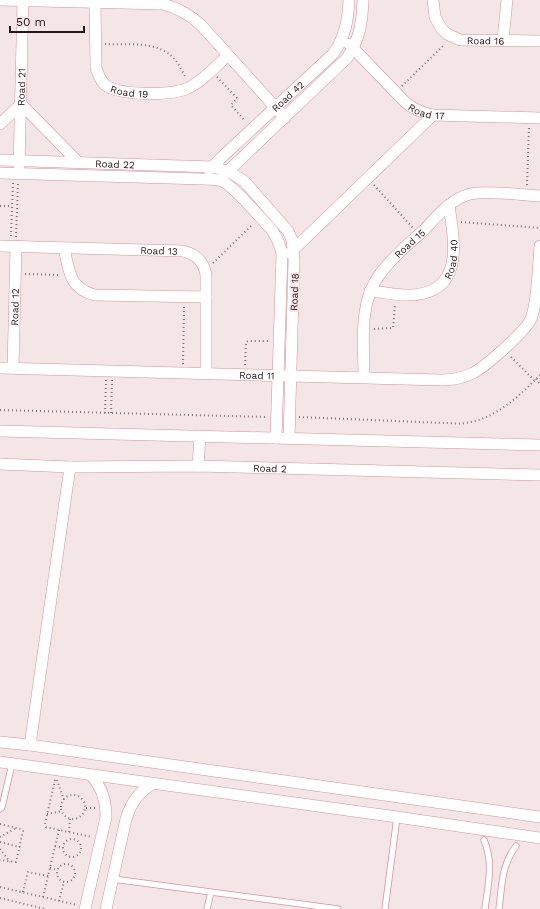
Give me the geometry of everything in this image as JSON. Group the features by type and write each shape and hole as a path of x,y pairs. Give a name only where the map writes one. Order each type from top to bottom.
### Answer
{"street":[{"path":"0,0 163,4 177,8 190,15 201,24 285,118"},
{"name":"Road 42","path":"203,179 212,166 333,54 343,37 348,17 349,0"},
{"name":"Road 42","path":"219,180 339,66 353,48 361,30 363,0"},
{"name":"Road 16","path":"433,0 435,17 440,28 447,34 460,40 540,41"},
{"path":"503,40 508,0"},
{"name":"Road 21","path":"16,174 20,160 23,1"},
{"name":"Road 19","path":"95,2 96,68 104,84 112,88 154,93 182,91 191,87 228,55"},
{"name":"Road 17","path":"343,37 396,92 414,109 423,113 434,115 535,118"},
{"path":"0,124 21,104 78,162"},
{"path":"281,262 434,115"},
{"name":"Road 22","path":"0,160 212,166 228,171"},
{"name":"Road 18","path":"228,171 244,182 288,231 292,240 294,250 289,438"},
{"name":"Road 22","path":"0,173 219,180"},
{"name":"Road 18","path":"219,180 224,182 232,189 277,237 282,254 276,438"},
{"name":"Road 15","path":"364,378 364,329 366,304 370,290 386,267 449,205 456,200 472,194 480,193 540,196"},
{"name":"Road 40","path":"370,290 395,294 423,294 434,290 443,282 450,273 454,262 449,205"},
{"name":"Road 13","path":"9,246 183,251 190,252 200,259 205,270"},
{"name":"Road 12","path":"9,246 15,274 13,368"},
{"name":"Road 11","path":"0,368 441,380 463,377 482,368 524,328 530,320 534,308 540,246"},
{"path":"64,248 70,276 79,289 86,293 95,295 206,297"},
{"path":"205,270 206,373"},
{"path":"0,431 540,444"},
{"path":"198,466 200,436"},
{"name":"Road 2","path":"0,464 70,467 198,466 540,475"},
{"path":"30,744 70,467"},
{"path":"0,742 30,744 540,817"},
{"path":"0,762 540,838"},
{"path":"86,908 106,817 104,796 92,775"},
{"path":"106,909 129,808 139,794 152,784"}],"lane":[{"path":"0,809 2,808 12,764"},
{"path":"385,909 397,817"},
{"path":"484,840 488,849 491,867 485,909"},
{"path":"499,909 504,870 508,857 516,846"},
{"path":"112,879 338,909"},
{"path":"207,909 211,892"}],"path":[{"path":"396,92 453,37"},
{"path":"96,44 149,46 165,51 177,62 191,87"},
{"path":"211,71 237,98 231,106 252,129"},
{"path":"527,196 535,118"},
{"path":"9,246 16,174"},
{"path":"9,246 16,174"},
{"path":"368,179 419,234"},
{"path":"0,206 12,206"},
{"path":"205,270 260,218"},
{"path":"451,221 540,228"},
{"path":"15,274 70,276"},
{"path":"364,329 393,328 395,294"},
{"path":"183,373 184,297"},
{"path":"245,374 246,342 278,341"},
{"path":"503,349 540,384"},
{"path":"105,413 109,371"},
{"path":"109,371 111,413"},
{"path":"290,417 465,423 485,418 504,407 540,375"},
{"path":"0,410 276,417"},
{"path":"64,800 56,776 45,824 46,827 101,838"},
{"path":"75,795 80,797 86,808 81,817 76,820 70,819 64,815 61,807 64,800 68,796 75,795"},
{"path":"47,814 62,812"},
{"path":"69,832 70,819"},
{"path":"0,824 22,829 23,831 16,862 0,860"},
{"path":"0,837 17,828"},
{"path":"43,897 59,830"},
{"path":"72,838 73,833"},
{"path":"72,838 81,844 81,850 75,857 70,857 64,852 63,848 64,843 72,838"},
{"path":"0,842 20,847"},
{"path":"55,846 63,848"},
{"path":"0,849 11,862"},
{"path":"68,863 70,857"},
{"path":"68,863 76,870 76,876 73,880 64,882 57,875 57,870 60,866 68,863"},
{"path":"50,868 57,870"},
{"path":"23,892 28,872 48,876"},
{"path":"59,901 64,882"},
{"path":"0,887 86,908"},
{"path":"0,898 45,909"},
{"path":"28,909 29,905"}]}
